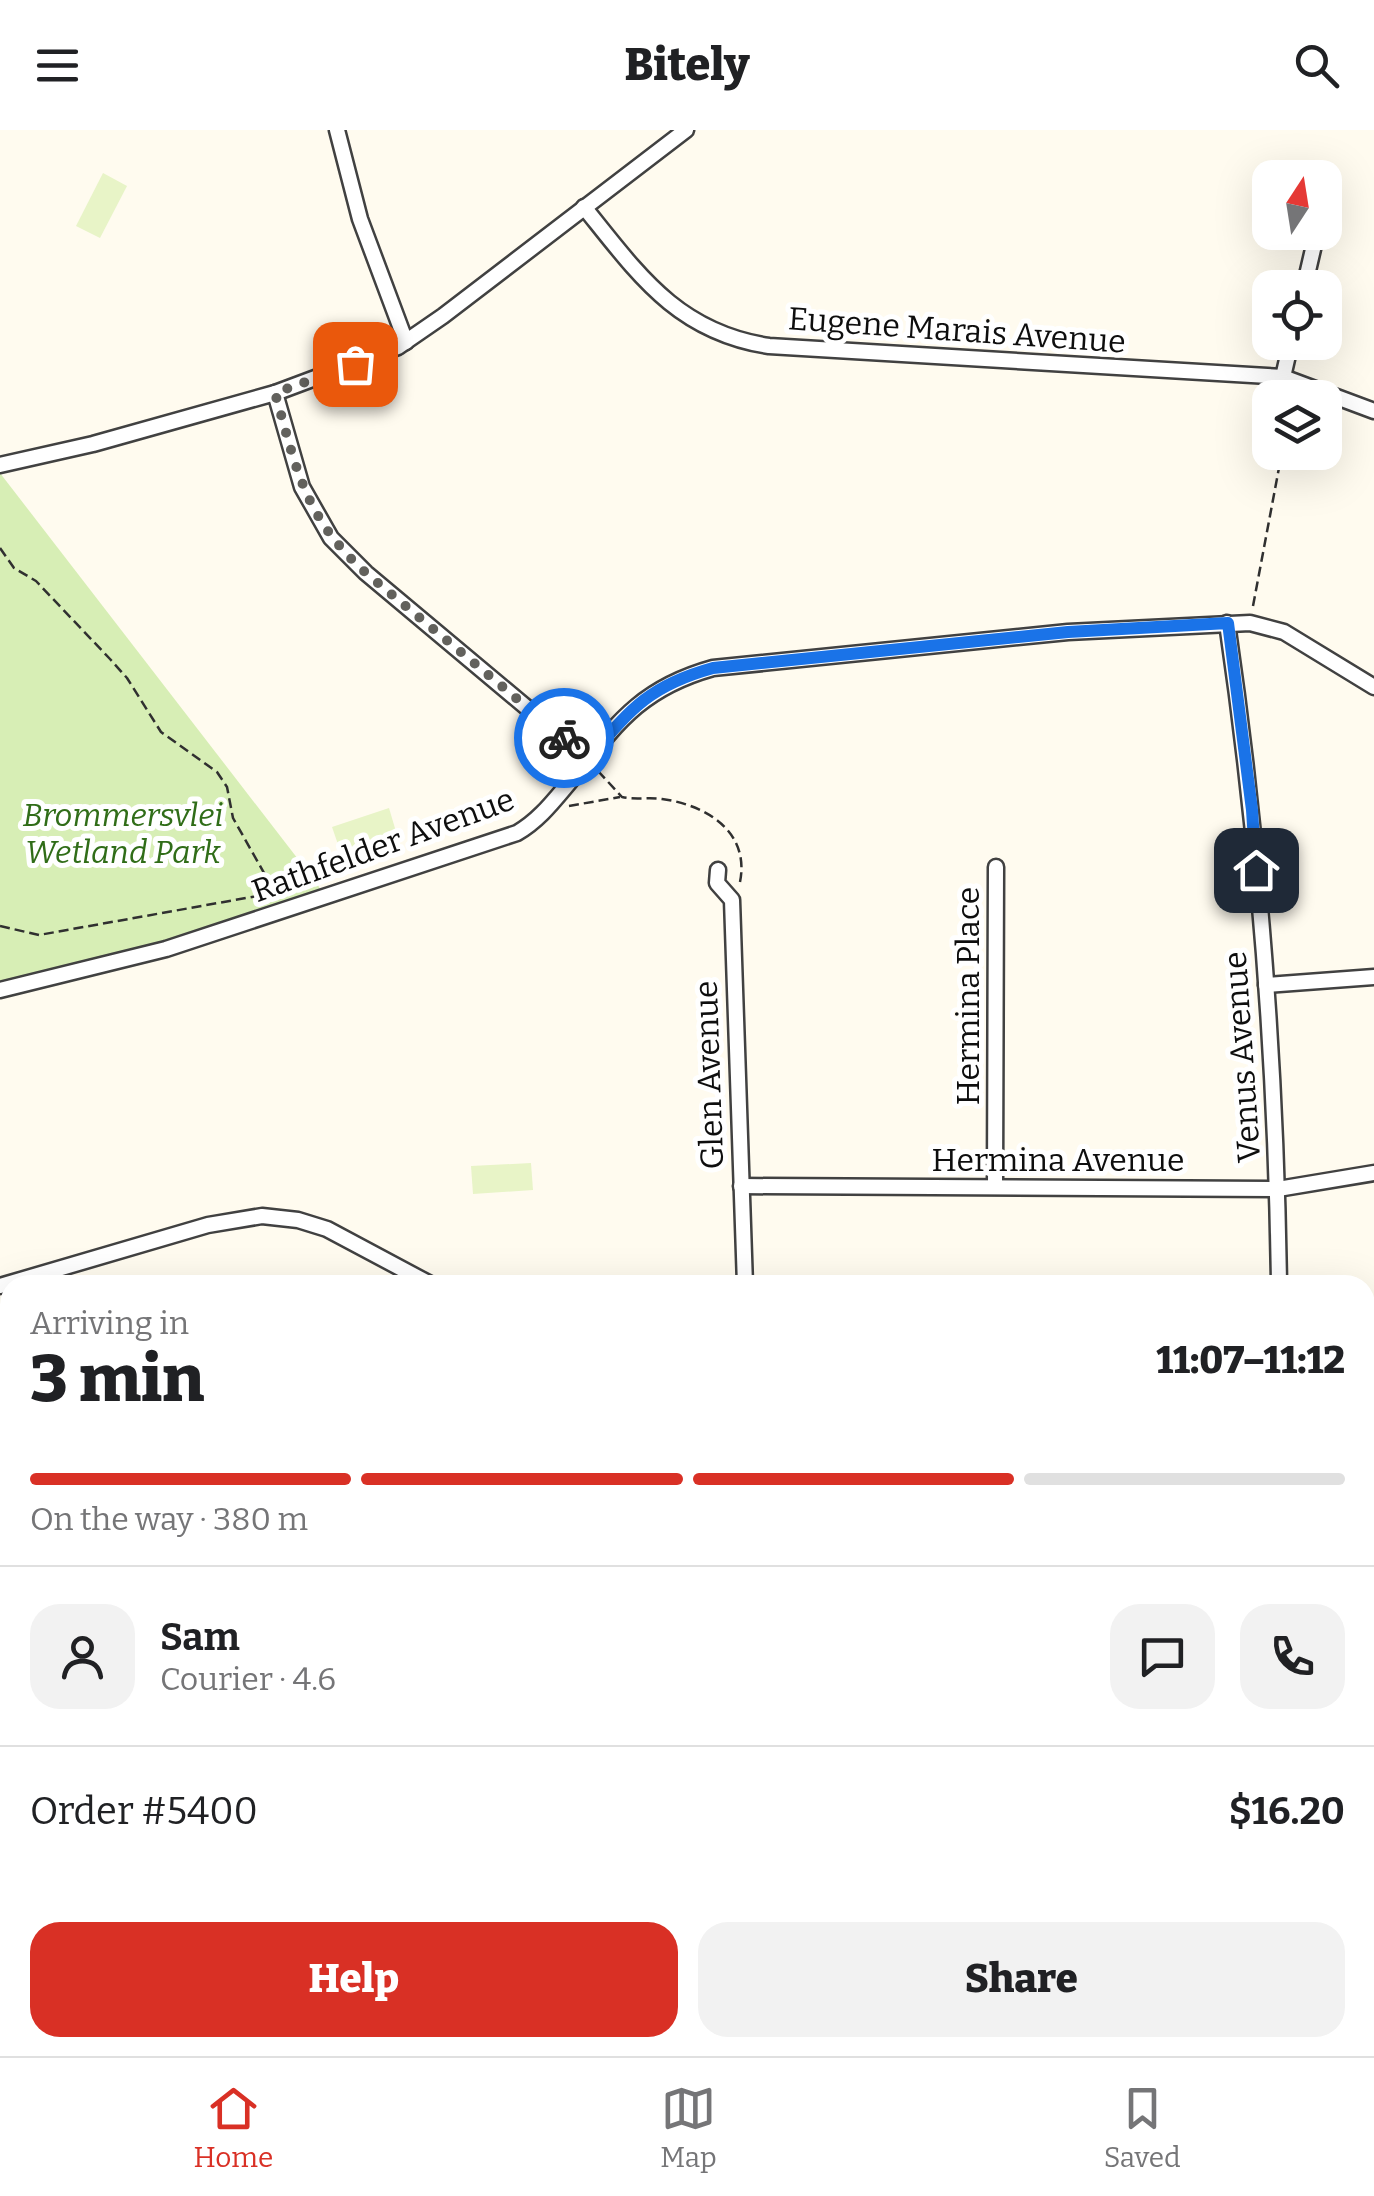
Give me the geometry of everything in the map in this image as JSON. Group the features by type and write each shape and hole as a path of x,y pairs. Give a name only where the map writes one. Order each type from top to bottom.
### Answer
{"street":[{"path":"337,130 354,201 406,342"},
{"path":"0,464 76,449 275,393 406,342 686,130"},
{"name":"Eugene Marais Avenue","path":"584,207 650,288 698,322 742,341 769,346 1283,377 1374,411"},
{"path":"1283,377 1287,360"},
{"path":"275,393 302,487 321,525 344,553 588,759"},
{"name":"Rathfelder Avenue","path":"0,990 166,949 517,833 548,807 648,694 713,668 1068,632 1250,622 1284,632 1374,687"},
{"name":"Venus Avenue","path":"1228,623 1252,810 1266,985 1279,1275"},
{"name":"Hermina Place","path":"995,1186 996,867"},
{"name":"Glen Avenue","path":"718,870 718,886 730,895 744,1275"},
{"path":"1266,985 1374,978"},
{"name":"Hermina Avenue","path":"740,1186 1278,1189 1374,1174"},
{"path":"45,1275 208,1225 251,1216 273,1216 327,1230 413,1275"}],"path":[{"path":"1250,622 1279,470"},
{"path":"0,548 14,568 36,581 110,659 161,732 217,772 228,787 234,818 286,910"},
{"path":"588,759 622,797"},
{"path":"548,807 622,797 662,799 704,812 728,826 740,848 739,885 730,895"},
{"path":"0,926 39,935 276,893"}],"green space":[{"path":"103,173 127,186 100,238 76,226"},
{"name":"Brommersvlei Wetland Park","path":"0,473 318,885 324,897 0,990"},
{"path":"389,808 397,835 341,853 332,827"},
{"path":"531,1163 533,1190 473,1194 471,1166"}],"way so far":[{"path":"355,364 275,393 302,487 314,513 344,553 366,573 564,738"}],"route":[{"path":"564,738 588,759 648,694 713,668 1068,632 1228,623 1256,870"}]}
